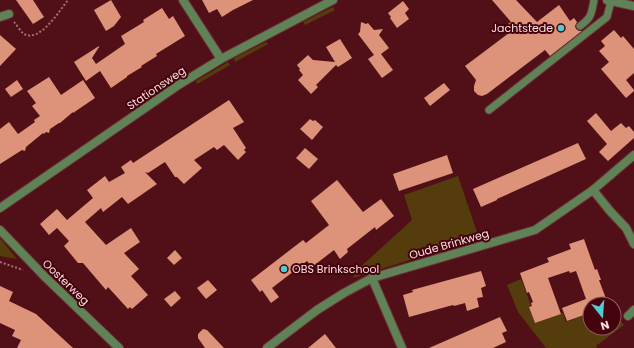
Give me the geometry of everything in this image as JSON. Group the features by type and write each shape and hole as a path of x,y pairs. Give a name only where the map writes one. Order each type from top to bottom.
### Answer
{"street":[{"path":"183,0 221,59"},
{"name":"Stationsweg","path":"0,208 180,84 221,59 333,0"},
{"path":"609,1 634,6"},
{"path":"0,17 9,14"},
{"name":"Oude Brinkweg","path":"267,348 317,310 372,278 535,230 593,190 634,155"},
{"path":"593,190 626,228 634,244"},
{"name":"Oosterweg","path":"0,230 36,268 119,348"},
{"path":"372,278 402,348"}],"lane":[{"path":"580,26 591,15 594,0"},
{"path":"489,110 606,18 609,1"}],"path":[{"path":"9,14 24,34 32,36 41,32 68,0"},
{"path":"0,262 25,270 36,268"}],"shaded area":[{"path":"333,7 335,10 305,25 303,22"},
{"path":"266,42 268,44 235,62 234,58"},
{"path":"228,62 230,65 197,84 196,81"},
{"path":"458,176 479,238 353,278 356,271 412,220 404,195"},
{"path":"0,238 17,259 0,256"},
{"path":"521,279 531,305 529,307 535,323 563,313 566,322 582,316 582,336 609,336 596,346 597,348 546,348 518,312 507,285"}],"building":[{"path":"16,0 33,0 44,17 33,24"},
{"path":"111,0 121,17 114,26 106,31 94,10"},
{"path":"202,0 253,0 222,17 217,9 209,13"},
{"path":"492,0 516,0 537,22 559,5 570,21 574,18 577,22 575,26 576,29 582,31 550,56 545,50 487,94 482,96 478,95 474,91 476,80 465,66 513,30 508,24 511,22"},
{"path":"403,1 409,9 405,13 409,19 397,28 388,13"},
{"path":"162,8 169,19 173,16 185,36 156,54 157,56 111,88 100,71 86,81 74,62 99,46 92,58 96,64 125,44 121,36 144,22 143,20"},
{"path":"361,22 366,24 368,23 374,30 383,29 379,35 389,48 381,54 393,70 382,78 368,59 374,55 358,34 360,32"},
{"path":"614,30 621,38 623,36 634,49 634,73 626,80 634,91 626,98 601,69 609,62 599,51 605,46 601,41"},
{"path":"0,35 16,49 0,66"},
{"path":"340,39 352,58 338,67 336,65 316,85 318,87 311,94 298,80 303,75 297,65 308,55 313,60 335,62 326,47"},
{"path":"49,77 61,95 83,80 95,98 50,129 49,133 43,133 26,147 25,151 22,150 0,164 0,129 9,122 18,134 35,122 34,120 40,116 32,106 36,103 27,91"},
{"path":"17,80 23,89 11,97 5,89"},
{"path":"444,83 450,90 430,106 424,98"},
{"path":"229,100 244,122 233,128 246,148 244,150 246,152 238,160 224,145 217,150 214,147 194,160 202,168 184,184 177,177 175,177 165,162 148,173 145,172 157,184 128,204 122,197 103,212 101,208 85,222 106,245 131,228 140,242 124,253 139,269 131,276 148,295 132,309 130,307 128,309 108,287 106,290 83,263 78,263 64,246 69,241 57,228 49,235 40,224 57,209 67,220 93,198 87,190 105,176 109,182 125,173 121,167 131,160 133,163"},
{"path":"596,113 611,131 621,123 626,128 629,126 634,132 634,138 608,161 599,152 607,144 587,121"},
{"path":"310,119 313,121 315,120 323,127 312,140 300,129"},
{"path":"578,143 586,159 481,207 473,189"},
{"path":"305,148 318,159 309,169 296,158"},
{"path":"447,155 453,173 399,191 393,174"},
{"path":"337,180 363,212 381,199 394,216 376,230 375,227 347,249 348,252 340,259 334,250 312,267 307,261 272,288 279,297 271,303 262,290 260,292 251,280 303,240 306,243 329,225 311,201"},
{"path":"584,239 595,270 597,269 601,280 599,280 605,296 585,296 576,271 570,273 569,271 548,278 561,314 535,323 529,307 532,306 531,303 533,302 529,292 527,293 520,273 549,262 547,258 571,249 569,244"},
{"path":"175,250 182,258 174,265 167,258"},
{"path":"481,271 486,286 481,288 483,297 477,298 479,307 467,311 465,303 409,317 403,295 413,292 412,290"},
{"path":"208,280 217,290 206,299 197,288"},
{"path":"0,286 13,292 9,301 36,314 73,348 17,348 21,340 12,336 15,330 0,323"},
{"path":"175,291 181,298 171,307 164,299"},
{"path":"582,300 582,316 567,321 562,308"},
{"path":"500,317 507,331 502,333 506,342 493,348 429,348"},
{"path":"203,329 207,330 224,348 205,348 198,338 198,334"},
{"path":"325,334 336,348 308,348"}],"place":[{"name":"Jachtstede","path":"561,28"},
{"name":"OBS Brinkschool","path":"284,269"}]}
